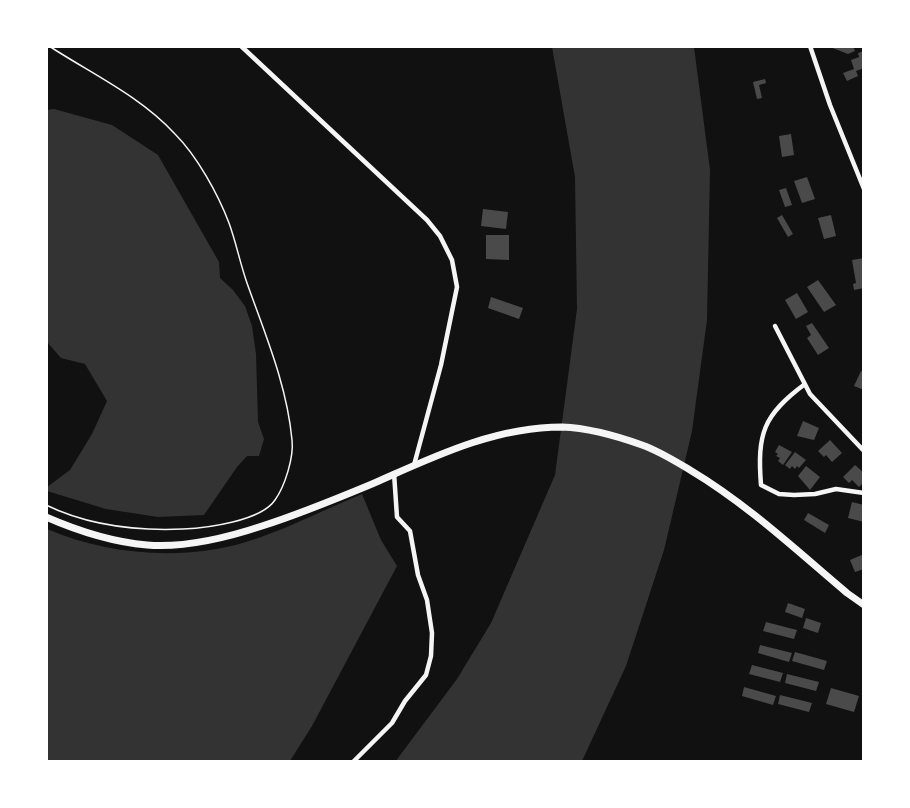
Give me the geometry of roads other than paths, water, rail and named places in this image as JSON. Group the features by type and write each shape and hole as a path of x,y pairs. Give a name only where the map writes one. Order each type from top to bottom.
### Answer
{"main road":[{"path":"46,517 69,527 119,541 147,545 177,545 244,532 278,521 456,447 500,436 563,427 593,431 644,445 670,458 729,495 864,605"}],"street":[{"path":"241,46 427,220 441,236 452,260 457,287 450,325 414,465"},
{"path":"810,46 830,105 864,189"},
{"path":"775,326 810,394 864,451"},
{"path":"805,384 774,411 764,427 760,445 760,485 779,494 815,495 836,489 864,493"},
{"path":"352,762 392,723 405,701 426,675 431,656 432,633 426,600 418,575 410,531 397,517 394,474"}]}
